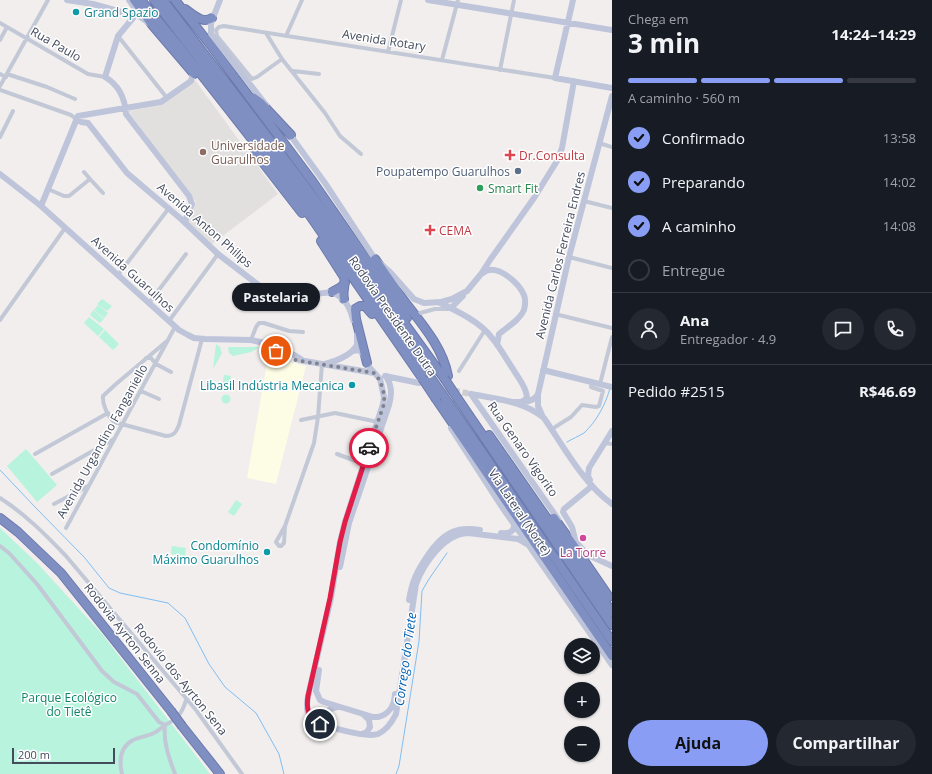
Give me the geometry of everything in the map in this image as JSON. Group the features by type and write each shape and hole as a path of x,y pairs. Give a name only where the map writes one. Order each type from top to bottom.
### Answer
{"highway":[{"name":"Rodovia Presidente Dutra","path":"141,0 178,45 302,205 612,656"},
{"name":"Rodovia Presidente Dutra","path":"154,0 301,191 612,641"},
{"name":"Rodovia Presidente Dutra","path":"163,0 306,186 447,378"},
{"name":"Rodovia Presidente Dutra","path":"175,0 313,182 447,378 612,625"},
{"path":"180,7 185,8 203,20 207,21 212,18"},
{"path":"134,13 153,26 233,122 244,130"},
{"path":"246,92 261,103 291,135"},
{"path":"250,137 257,155 306,218 342,274 345,283 343,292 344,300"},
{"path":"375,259 440,352 445,363 447,378"},
{"path":"332,292 341,288 345,283"},
{"path":"367,363 355,315 355,309 363,305 367,308 411,369 420,378"},
{"name":"Rodovia Presidente Dutra","path":"461,399 516,472 612,612"},
{"path":"468,432 468,435 476,448 552,561 556,575"},
{"path":"516,472 528,484 611,597"},
{"name":"Rodovia Ayrton Senna","path":"0,518 18,532 61,573 220,774"}],"street":[{"path":"0,86 48,0"},
{"path":"67,0 134,13 153,26"},
{"path":"129,0 134,13"},
{"path":"220,0 212,18 210,27 213,37 291,135 375,259 390,272 414,299 424,303 452,299 466,291"},
{"path":"286,36 302,0"},
{"path":"388,52 401,0"},
{"path":"428,0 457,2 511,13 612,30"},
{"path":"500,70 514,0"},
{"path":"555,78 573,0"},
{"path":"442,60 457,2"},
{"path":"134,13 118,36 105,77 112,82 117,89 126,114 189,196 192,204 184,219"},
{"name":"Rua Paulo","path":"0,23 88,74 105,77"},
{"name":"Avenida Rotary","path":"282,59 253,79 217,36 216,30 219,26 221,26 612,88"},
{"path":"0,40 7,27"},
{"path":"266,33 282,59 325,113 340,136 360,154"},
{"path":"118,36 167,98"},
{"path":"293,71 319,74"},
{"path":"41,206 74,128 81,120 90,114 159,103 190,81 193,73"},
{"path":"0,74 47,87 75,99"},
{"path":"452,309 481,274 531,202 557,161 562,148 574,81"},
{"path":"0,90 71,115 81,120"},
{"name":"Avenida Carlos Ferreira Endres","path":"538,394 569,257 612,96"},
{"path":"0,137 13,111"},
{"name":"Avenida Anton Philips","path":"81,120 127,173 184,219 218,254 272,293 284,296 332,292"},
{"path":"599,143 612,146"},
{"path":"84,172 103,193"},
{"name":"Avenida Guarulhos","path":"0,174 41,206 175,327 188,336 202,339 251,340 296,356 302,360 400,379 420,378"},
{"path":"48,189 64,196 69,196 90,179"},
{"path":"584,201 612,208"},
{"path":"118,275 169,208"},
{"path":"0,320 65,228"},
{"path":"149,303 186,254"},
{"path":"169,321 218,254"},
{"path":"569,257 612,268"},
{"path":"490,260 505,274 525,297 523,312 499,334 497,345"},
{"path":"481,274 493,269 505,274"},
{"path":"285,526 314,443 324,364 344,357 353,351 357,345 358,338 350,310 344,300 332,292"},
{"path":"437,302 452,309 494,335 499,334"},
{"path":"420,313 435,309 452,309"},
{"path":"555,314 612,328"},
{"path":"251,340 259,323 264,323 289,331 303,332"},
{"name":"Avenida Urgandino Fanganiello","path":"66,528 175,327"},
{"path":"487,331 524,386 529,391 532,392 540,383"},
{"path":"459,371 487,331"},
{"path":"600,384 612,337"},
{"path":"167,341 106,393 102,399 114,422 166,436 175,434 179,425 202,339"},
{"path":"353,351 358,350 362,352 367,363 381,381 386,405 346,534 316,686 316,691 320,700 330,705 373,716 383,716 388,713 393,705 412,583 418,569 435,544 446,535 457,530 471,528 505,534 513,530 514,524"},
{"path":"344,357 343,365 346,369"},
{"name":"Avenida Urgandino Fanganiello","path":"146,358 151,358 156,364"},
{"path":"156,364 171,372"},
{"name":"Via Lateral (Norte)","path":"411,369 497,499 612,665"},
{"path":"543,370 610,386"},
{"path":"386,376 392,392"},
{"path":"400,379 394,385 378,422 373,446 364,464 340,542 332,592 307,703 310,716 320,724 360,734 370,736 383,732 389,726 396,714 416,584 421,572 439,548 451,538 461,533 518,539 530,546"},
{"path":"552,429 571,417 582,405 599,406 603,391 591,387 592,382"},
{"path":"521,402 525,400 526,397 524,386"},
{"path":"141,391 159,399"},
{"name":"Rua Genaro Vigorito","path":"514,402 472,394 556,517 576,542 588,555 612,566"},
{"path":"514,402 532,400 538,394"},
{"path":"538,394 538,406 544,418 575,464 594,488 612,504"},
{"path":"514,402 532,409 544,418"},
{"path":"302,420 335,412 378,422"},
{"path":"35,454 108,413"},
{"path":"594,488 588,476 590,468 612,432"},
{"path":"52,474 114,439"},
{"path":"605,443 612,444"},
{"path":"337,454 364,464"},
{"path":"575,464 580,467 590,468"},
{"path":"54,504 88,486"},
{"path":"576,542 573,530 563,512 564,509 594,488"},
{"name":"Rodovio dos Ayrton Sena","path":"0,498 11,505 46,535 66,556 196,710 242,774"},
{"path":"0,546 9,553 37,584 102,671 114,682 137,694 159,722 165,725"},
{"path":"122,774 120,757 127,744 155,733 173,721 183,711 186,700"},
{"path":"333,727 327,722 326,715 330,709 338,707"},
{"path":"360,734 367,732 370,727 370,720 363,714"},
{"path":"165,725 164,734 175,774"}],"shaded area":[{"name":"Universidade Guarulhos","path":"195,80 278,194 212,244 187,221 196,202 128,111 162,105"},
{"path":"269,351 275,358 306,366 276,484 247,478"}],"green space":[{"path":"102,299 112,306 107,311 97,304"},
{"path":"98,305 108,313 104,318 94,310"},
{"path":"93,310 104,319 100,323 90,315"},
{"path":"89,317 104,329 98,336 84,323"},
{"path":"105,330 119,344 113,350 99,337"},
{"path":"216,344 220,347 222,353 213,369"},
{"path":"228,347 260,347 251,352 233,356 229,353"},
{"path":"224,375 231,376 228,390 222,389"},
{"path":"226,394 231,399 226,404 221,399"},
{"path":"26,449 57,485 37,502 7,466"},
{"path":"236,500 242,504 234,516 228,512"},
{"name":"Parque Ecológico do Tietê","path":"0,528 37,563 102,634 210,774 0,774"},
{"path":"172,546 186,548 185,556 171,554"}],"waterway":[{"path":"567,442 584,433 593,424 603,406 610,388"},
{"path":"0,470 84,557 109,588 120,593 168,603 185,618 209,664 225,687 256,713 279,754 284,774"},
{"name":"Corrego do Tiete","path":"396,774 399,766 419,641 422,591 447,553"}],"tunnel":[{"path":"436,387 471,394"}],"way so far":[{"path":"276,351 295,360 374,373 378,377 381,381 384,404 369,448"}],"place":[{"name":"Grand Spazio","path":"76,12"},
{"name":"Universidade Guarulhos","path":"203,152"},
{"name":"Dr.Consulta","path":"510,155"},
{"name":"Poupatempo Guarulhos","path":"518,171"},
{"name":"Smart Fit","path":"480,188"},
{"name":"CEMA","path":"430,230"},
{"name":"Pastelaria","path":"276,351"},
{"name":"Libasil Indústria Mecanica","path":"352,385"},
{"name":"La Torre","path":"583,538"},
{"name":"Condomínio Máximo Guarulhos","path":"267,552"}],"route":[{"path":"320,724 310,716 307,703 308,696 318,658 340,542 369,448"}]}
